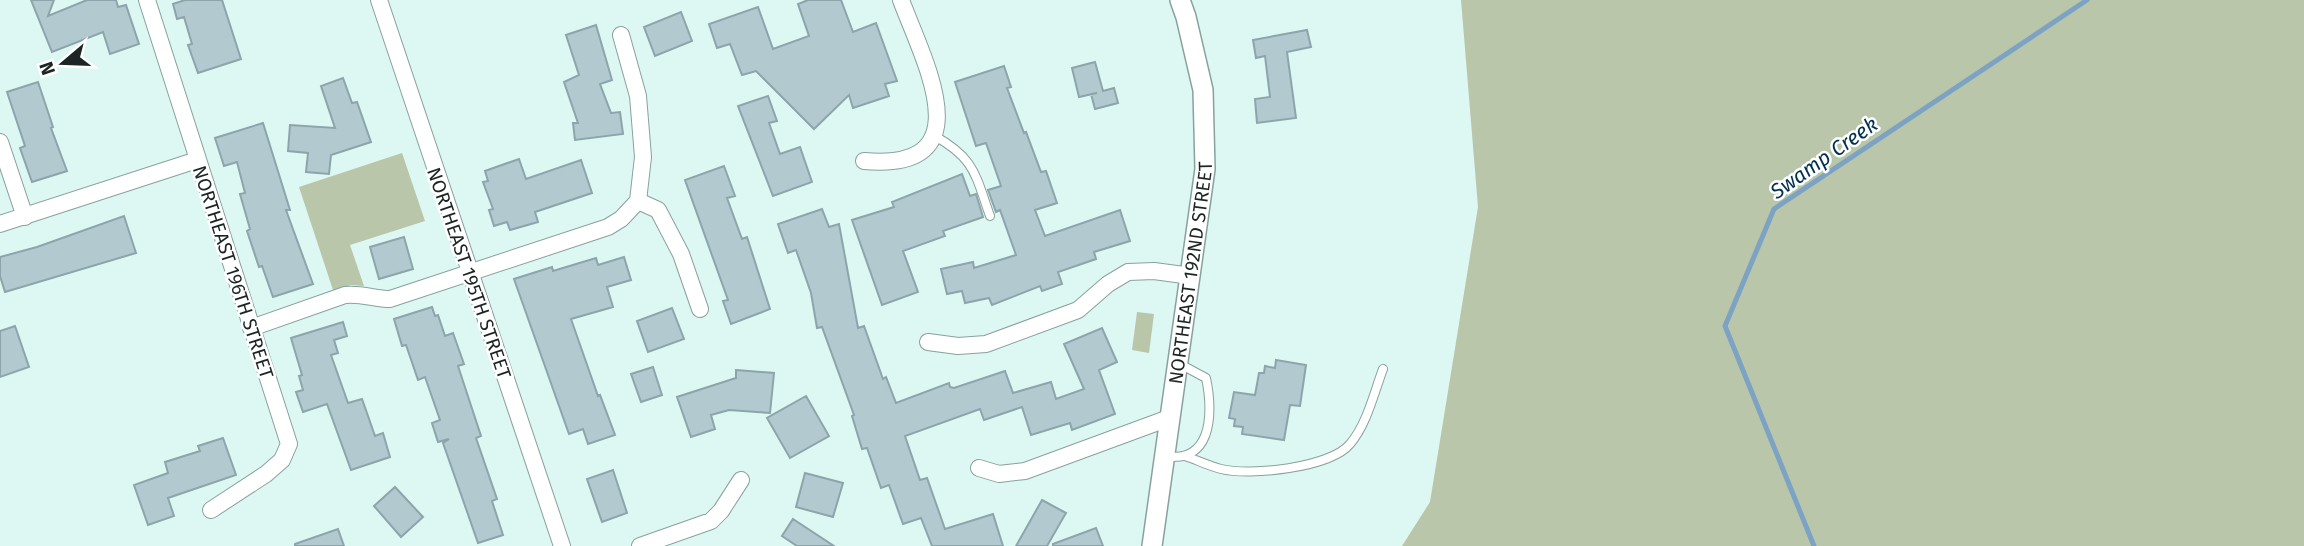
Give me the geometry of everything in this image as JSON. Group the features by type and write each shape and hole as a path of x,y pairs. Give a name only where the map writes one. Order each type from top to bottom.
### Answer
{"street":[{"name":"NORTHEAST 196TH STREET","path":"147,0 289,444 282,460 274,467 211,510"},
{"name":"NORTHEAST 195TH STREET","path":"379,0 562,546"},
{"path":"864,161 890,163 915,156 927,146 937,129 938,107 901,0"},
{"name":"NORTHEAST 192ND STREET","path":"1152,546 1205,169 1203,90 1180,0"},
{"path":"251,328 345,295 358,294 390,299 608,227 621,219 638,201 643,157 642,118 621,35"},
{"path":"0,142 25,217"},
{"path":"0,224 197,160"},
{"path":"638,201 657,210 681,254 700,309"},
{"path":"928,342 958,346 986,344 1078,310 1108,284 1128,272 1154,271 1191,276"},
{"path":"979,468 999,474 1025,471 1169,418"},
{"path":"640,546 711,521 721,511 741,480"}],"lane":[{"path":"933,135 966,158 972,167 990,216"},
{"path":"1177,363 1206,378 1211,402 1207,433 1195,449 1185,456"},
{"path":"1164,457 1185,456 1222,470 1260,471 1289,468 1340,453 1350,445 1360,429 1383,369"}],"green space":[{"path":"1461,0 2304,0 2304,546 1402,546 1430,502 1478,207"},
{"path":"402,153 425,221 350,245 364,286 351,285 333,290 299,187"},
{"path":"1137,312 1154,314 1149,353 1132,350"}],"building":[{"path":"31,0 54,0 48,16 87,0 116,0 118,7 126,5 139,44 110,54 103,32 52,52"},
{"path":"185,0 222,0 241,59 198,73 188,45 192,44 184,17 177,19 173,4"},
{"path":"808,0 841,0 853,32 876,23 897,81 885,84 889,96 853,108 849,95 814,129 756,71 742,75 730,44 717,48 709,24 758,7 773,49 809,36 798,4"},
{"path":"681,12 692,41 655,56 644,27"},
{"path":"596,25 612,80 600,84 611,113 620,112 623,134 575,140 573,123 578,123 564,82 579,75 566,35"},
{"path":"1307,30 1311,47 1287,52 1296,118 1257,123 1255,99 1270,97 1265,56 1256,58 1253,40"},
{"path":"1095,62 1103,91 1114,88 1118,103 1095,109 1091,94 1079,97 1072,68"},
{"path":"1004,66 1011,87 1007,88 1024,133 1026,132 1041,172 1046,171 1057,203 1035,210 1045,236 1120,210 1130,241 1094,252 1096,259 1058,272 1062,284 1042,291 1040,286 992,305 989,298 965,303 962,291 947,294 941,269 973,262 974,268 1016,255 1000,210 996,212 988,190 1001,186 986,143 976,146 955,82"},
{"path":"343,78 352,103 357,102 371,142 331,155 329,174 306,172 308,153 288,151 290,125 335,128 321,86"},
{"path":"38,82 67,171 32,182 20,148 25,146 7,92"},
{"path":"768,96 777,121 769,123 780,154 800,147 812,182 773,196 738,106"},
{"path":"263,123 290,210 286,210 313,284 273,297 247,231 250,229 240,194 245,193 237,162 224,166 215,138"},
{"path":"519,159 526,179 581,160 592,193 535,212 538,222 510,230 507,222 494,226 489,210 493,209 483,182 488,181 485,171"},
{"path":"724,166 735,196 727,198 742,239 747,237 770,309 731,324 723,301 728,300 685,180"},
{"path":"962,174 970,196 976,194 983,217 943,231 945,236 903,251 918,292 882,305 852,220 894,207 892,202"},
{"path":"822,209 829,227 839,224 858,328 864,326 883,379 886,377 896,403 949,383 950,387 954,388 1005,371 1013,393 1051,382 1056,399 1084,389 1064,344 1102,328 1117,362 1099,370 1115,414 1072,430 1070,423 1031,435 1022,407 984,420 980,409 905,436 920,480 927,478 945,529 993,514 1003,546 932,546 921,518 903,524 889,485 881,488 867,448 862,449 852,416 854,415 822,327 817,328 811,293 796,250 788,253 778,224"},
{"path":"124,216 136,253 5,292 0,276 0,257 37,247"},
{"path":"404,237 413,269 379,279 370,247"},
{"path":"624,257 631,280 607,287 613,307 571,319 615,435 588,444 583,429 569,434 514,279 552,267 553,271 596,258 598,265"},
{"path":"432,307 435,316 438,315 445,336 453,333 464,364 458,366 481,436 476,438 497,499 492,501 503,535 478,543 443,443 449,439 438,442 432,423 440,420 425,377 418,380 406,345 402,346 394,319"},
{"path":"672,308 684,339 648,352 637,321"},
{"path":"343,322 347,336 334,340 338,353 331,355 348,403 362,399 375,436 383,433 390,457 351,470 327,404 303,412 296,392 303,390 299,376 302,375 291,338"},
{"path":"15,326 29,367 0,377 0,331"},
{"path":"1276,360 1306,365 1300,406 1290,405 1284,440 1242,434 1243,427 1234,426 1235,419 1229,418 1234,392 1255,395 1259,373 1264,373 1265,366 1275,368"},
{"path":"653,367 662,395 641,402 631,374"},
{"path":"736,370 774,373 770,413 729,410 711,415 715,429 691,437 677,397 736,378"},
{"path":"806,396 829,436 790,458 767,418"},
{"path":"223,438 236,475 168,498 174,516 148,525 134,485 168,473 165,462 200,451 198,446"},
{"path":"613,470 627,513 602,522 587,479"},
{"path":"805,473 843,483 833,517 796,507"},
{"path":"395,487 423,517 401,537 374,506"},
{"path":"1042,500 1066,513 1047,546 1016,546"},
{"path":"793,519 834,546 797,546 782,536"},
{"path":"1096,528 1103,546 1053,546 1053,544"},
{"path":"338,529 344,546 295,546 295,544"}],"waterway":[{"name":"Swamp Creek","path":"1814,546 1725,326 1774,209 2087,0"}]}
